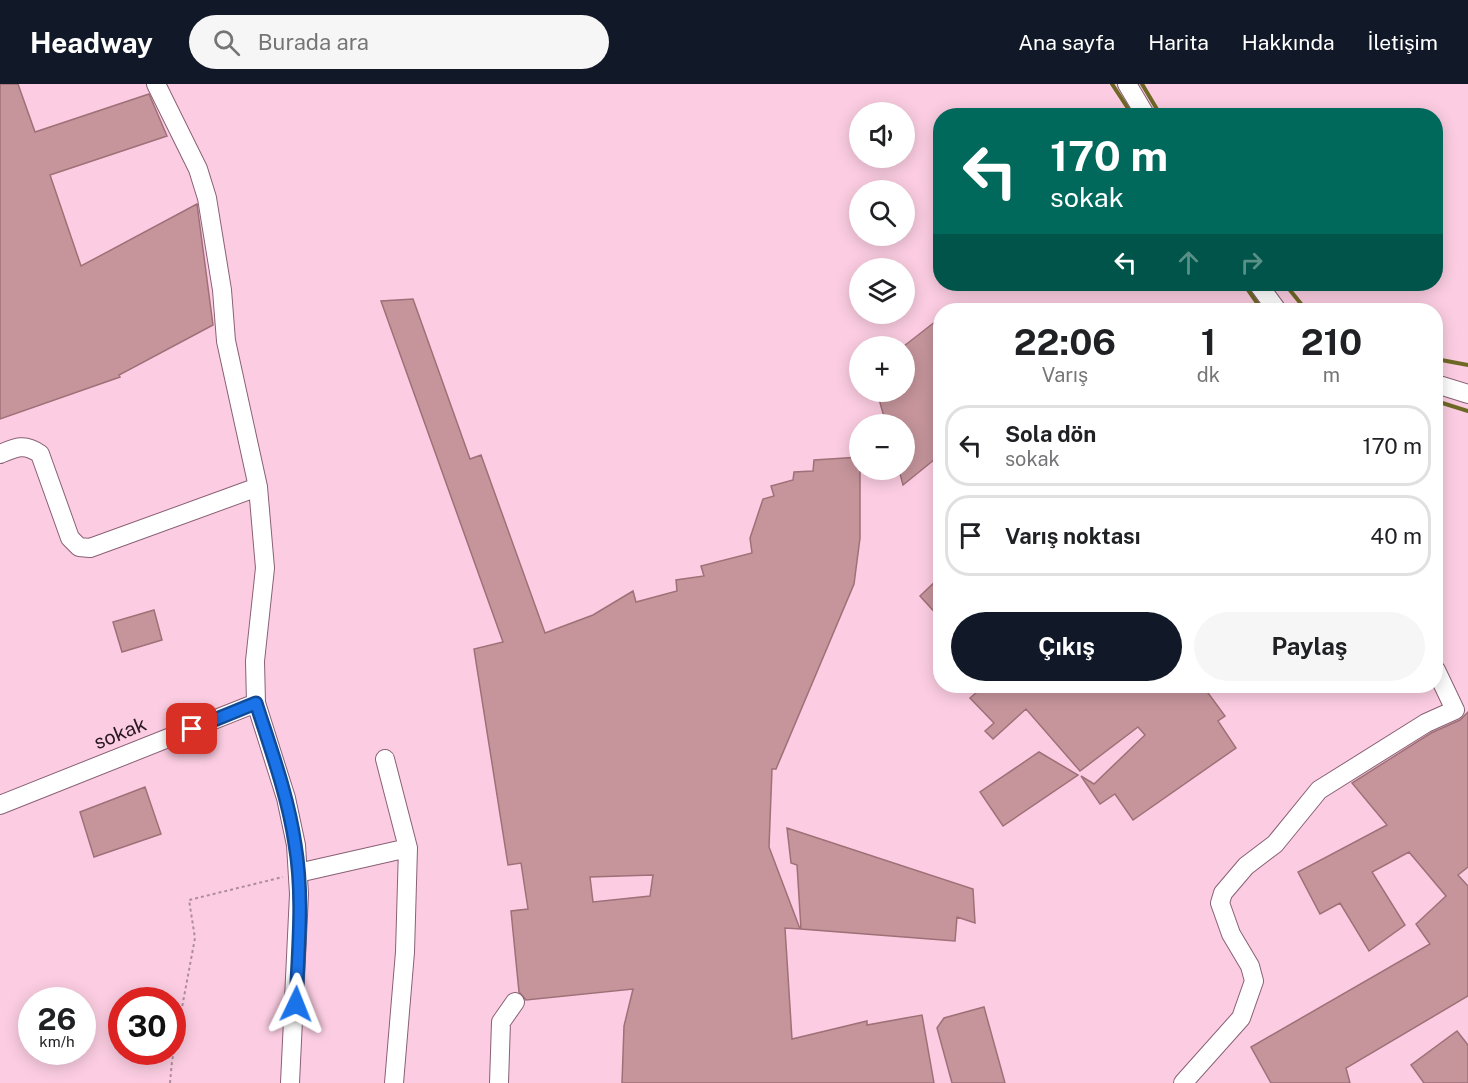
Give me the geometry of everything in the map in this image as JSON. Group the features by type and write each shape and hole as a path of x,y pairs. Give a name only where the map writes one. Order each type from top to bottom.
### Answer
{"street":[{"path":"156,84 198,169 207,198 222,290 226,340 258,487 265,568 255,661 256,703 286,798 296,845 298,873 296,1004 290,1083"},
{"path":"1127,84 1141,108"},
{"path":"1443,386 1468,394"},
{"path":"0,454 17,446 31,448 40,454 70,538 79,547 90,548 258,487"},
{"path":"1183,1083 1240,1018 1254,981 1250,966 1231,934 1220,903 1222,893 1246,866 1275,844 1319,790 1426,723 1462,708 1443,680"},
{"name":"sokak","path":"0,806 256,703"},
{"path":"385,759 408,848 405,952 394,1083"},
{"path":"298,873 408,848"},
{"path":"498,1083 501,1022 515,1002"}],"path":[{"path":"170,1083 172,1060 195,938 189,900 298,873"}],"building":[{"path":"0,84 18,84 35,132 149,94 167,136 50,175 81,266 197,204 213,325 119,375 120,377 0,419"},
{"path":"413,299 470,459 481,455 545,633 593,615 633,591 636,602 677,591 676,580 704,576 701,566 752,553 750,538 763,499 774,496 771,486 793,480 794,472 813,471 814,460 849,458 849,480 860,480 860,538 854,584 776,769 772,769 769,847 800,929 785,928 792,1039 867,1021 867,1025 922,1015 934,1083 622,1083 624,1026 633,989 526,1000 519,992 511,911 528,909 521,863 508,865 474,649 503,642 381,301","holes":["653,875 650,896 593,902 590,877"]},
{"path":"933,323 933,461 915,475 915,414 883,414 880,402 915,402 915,337"},
{"path":"933,584 933,610 920,596"},
{"path":"154,610 162,640 122,652 113,622"},
{"path":"976,693 1208,693 1225,716 1218,721 1236,748 1133,820 1115,794 1100,804 1081,776 1094,784 1145,735 1138,727 1080,771 1026,709 993,739 985,731 994,723 970,698"},
{"path":"1468,712 1468,867 1458,875 1468,886 1468,996 1346,1068 1350,1083 1271,1083 1251,1047 1430,944 1416,924 1446,896 1409,852 1372,872 1405,925 1369,951 1340,903 1320,914 1298,872 1387,825 1352,783 1431,733 1460,720"},
{"path":"1039,752 1078,775 1003,826 980,792"},
{"path":"145,787 161,834 94,857 80,812"},
{"path":"787,828 973,889 975,923 957,917 955,941 801,929 797,865 791,863"},
{"path":"984,1007 1005,1083 952,1083 937,1028 944,1018"},
{"path":"1457,1031 1468,1045 1468,1083 1424,1083 1411,1065"}],"waterway":[{"path":"1112,84 1128,108"},
{"path":"1142,84 1156,108"},
{"path":"1249,291 1257,303"},
{"path":"1291,291 1300,303"},
{"path":"1443,360 1468,365"},
{"path":"1443,403 1468,411"}],"route":[{"path":"192,729 256,703 286,798 296,845 299,894 296,1004"}]}
